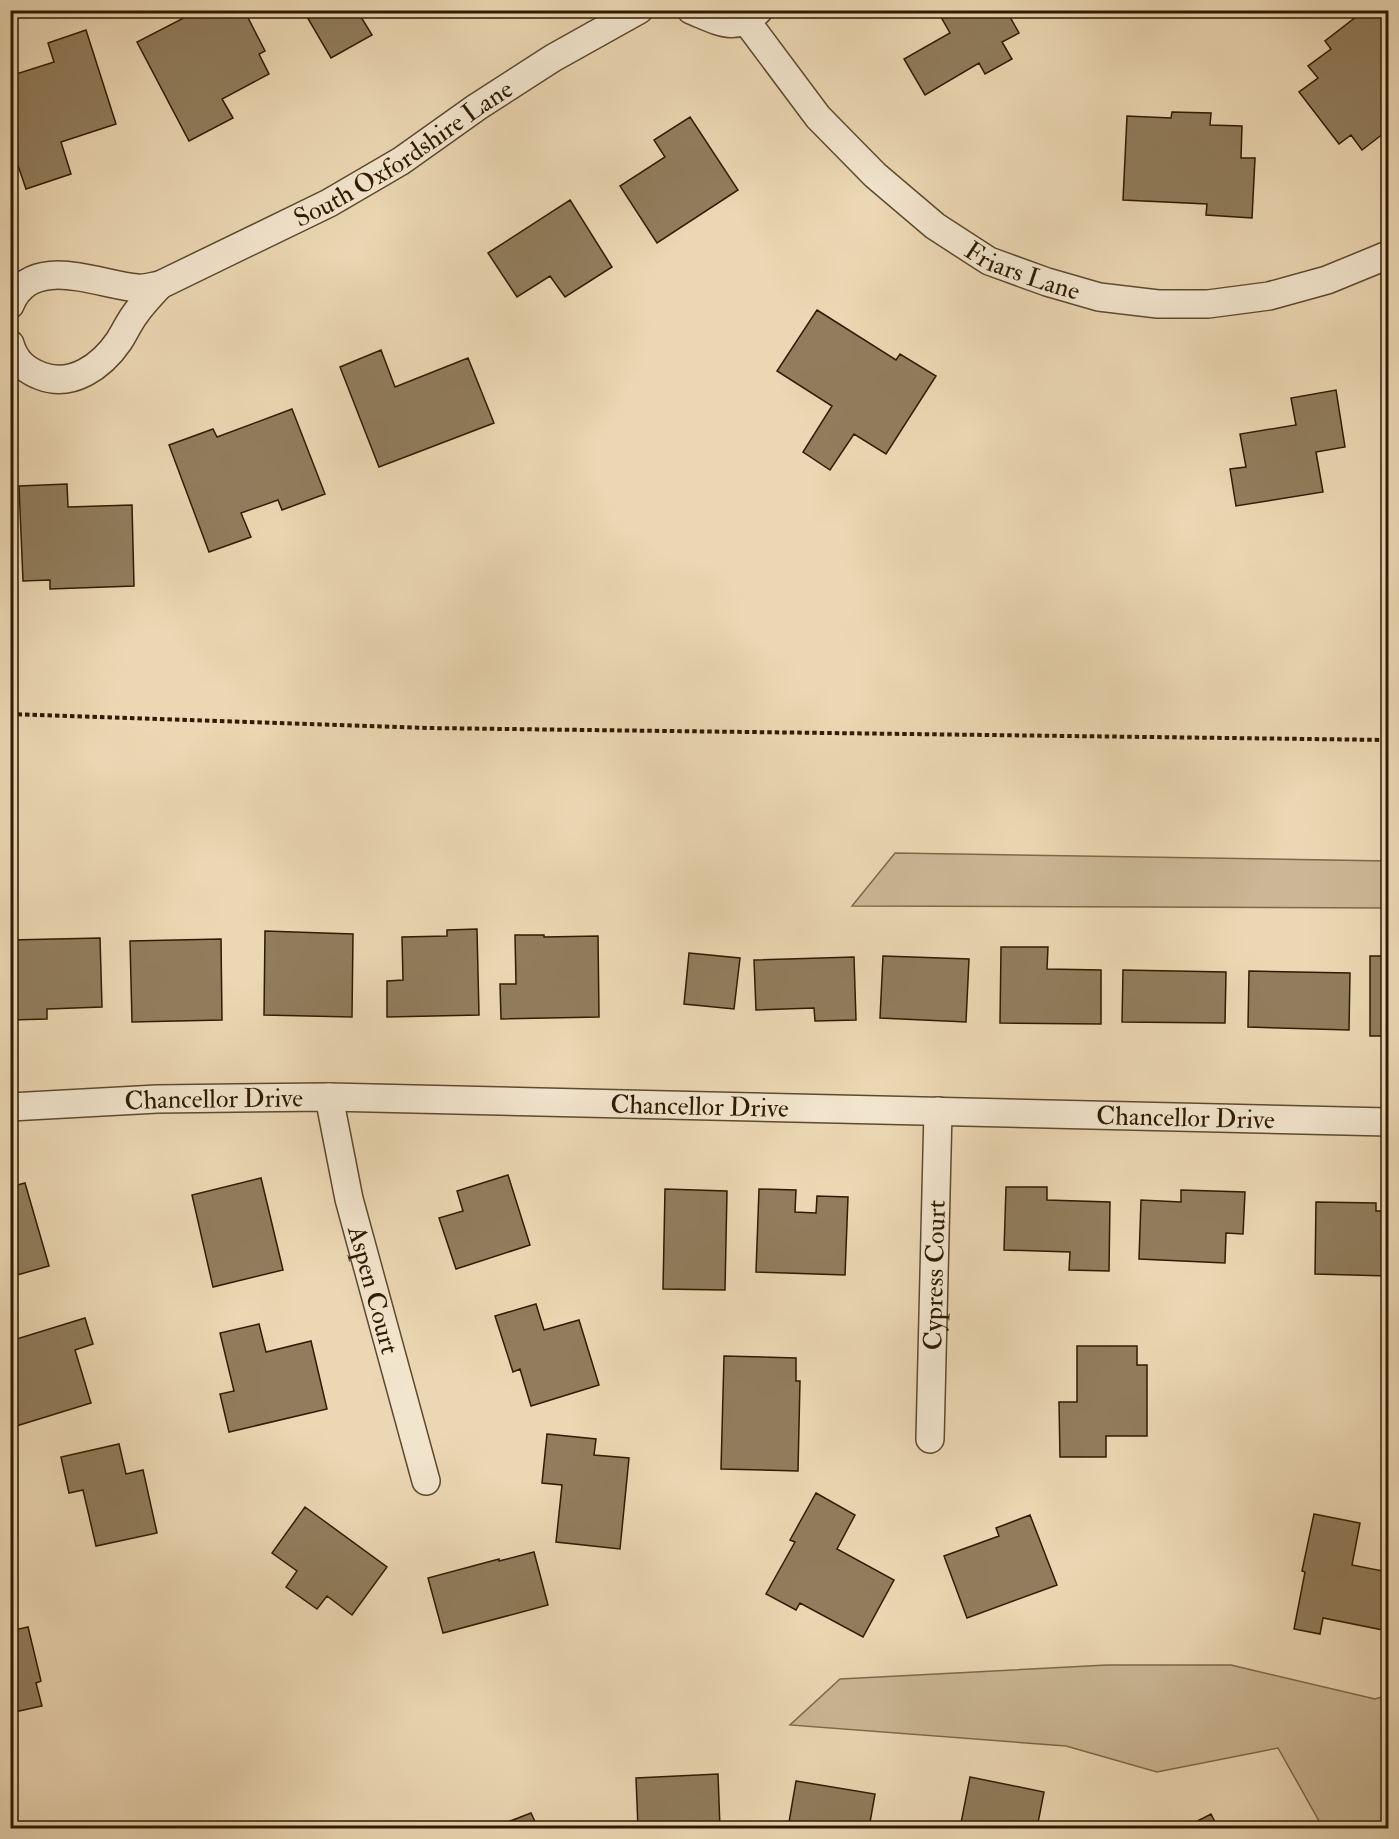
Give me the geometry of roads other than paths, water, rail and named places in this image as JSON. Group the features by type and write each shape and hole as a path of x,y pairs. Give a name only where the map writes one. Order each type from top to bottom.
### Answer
{"street":[{"name":"South Oxfordshire Lane","path":"10,305 19,291 28,283 47,276 86,277 139,289 160,285 329,203 401,161 477,107 553,58 639,10"},
{"path":"691,10 734,25 753,16"},
{"name":"Friars Lane","path":"753,16 818,117 874,175 935,226 989,261 1047,282 1099,297 1158,304 1208,304 1269,296 1327,280 1389,255"},
{"name":"South Oxfordshire Lane","path":"10,344 19,362 33,373 45,378 58,379 79,375 102,361 138,310 160,285"},
{"name":"Chancellor Drive","path":"10,1107 157,1099 329,1096 1389,1122"},
{"name":"Aspen Court","path":"329,1096 349,1199 426,1481"},
{"name":"Cypress Court","path":"930,1439 939,1111"}]}
